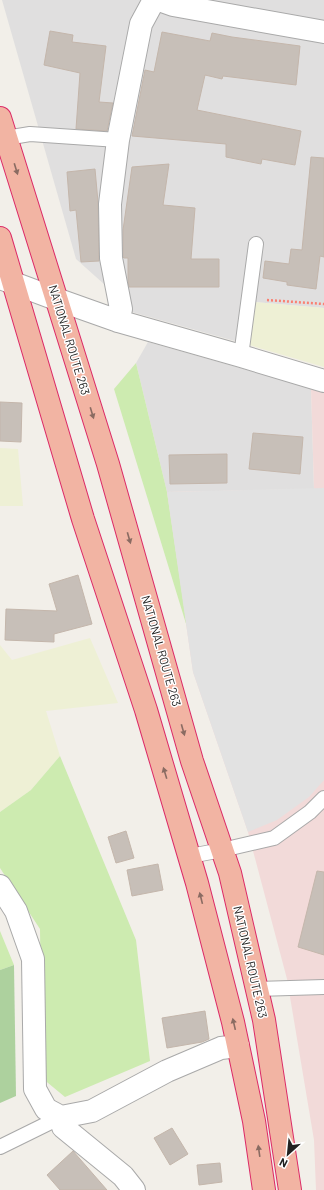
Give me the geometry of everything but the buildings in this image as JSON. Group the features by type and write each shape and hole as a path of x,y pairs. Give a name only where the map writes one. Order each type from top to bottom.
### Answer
{"highway":[{"name":"NATIONAL ROUTE 263","path":"3,128 108,464 192,761 230,873 264,1020 290,1190"},
{"path":"0,238 6,280 146,710 198,883 230,1008 254,1121 264,1190"}],"street":[{"path":"118,321 120,309 111,258 110,204 118,140 141,24 154,0"},
{"path":"159,0 173,5 324,32"},
{"path":"6,280 118,321 324,381"},
{"path":"0,886 16,911 33,959 35,1089 46,1109 61,1117 92,1111 167,1071 221,1048 238,1046"},
{"path":"61,1117 63,1127 123,1176 134,1190"}],"lane":[{"path":"140,0 146,0"},
{"path":"3,128 30,134 118,140"},
{"path":"241,356 256,244"},
{"path":"190,856 274,838 310,812 324,798"},
{"path":"257,989 324,986"},
{"path":"0,1147 61,1117"}],"path":[{"path":"249,298 324,304"}],"shaded area":[{"path":"2,0 324,0 324,308 254,302 249,345 114,307 105,285 76,259"},
{"path":"148,342 311,388 314,489 167,492 136,363"},
{"path":"311,388 324,392 324,1190 316,1190 314,1140 287,979 248,832 193,672 167,492 314,489"},
{"path":"324,488 324,780 309,797 277,820 248,832 193,672 167,492"}],"green space":[{"path":"254,302 324,308 324,367 249,345"},
{"path":"136,363 167,492 187,627 114,389"},
{"path":"0,448 18,449 23,506 0,506"},
{"path":"90,638 118,703 46,711 60,756 31,790 0,812 0,645 12,660"},
{"path":"60,756 136,940 150,1061 65,1097 42,1078 40,929 0,868 0,812 31,790"},
{"path":"0,931 14,965 0,970"},
{"path":"14,965 16,1096 0,1103 0,970"}]}
